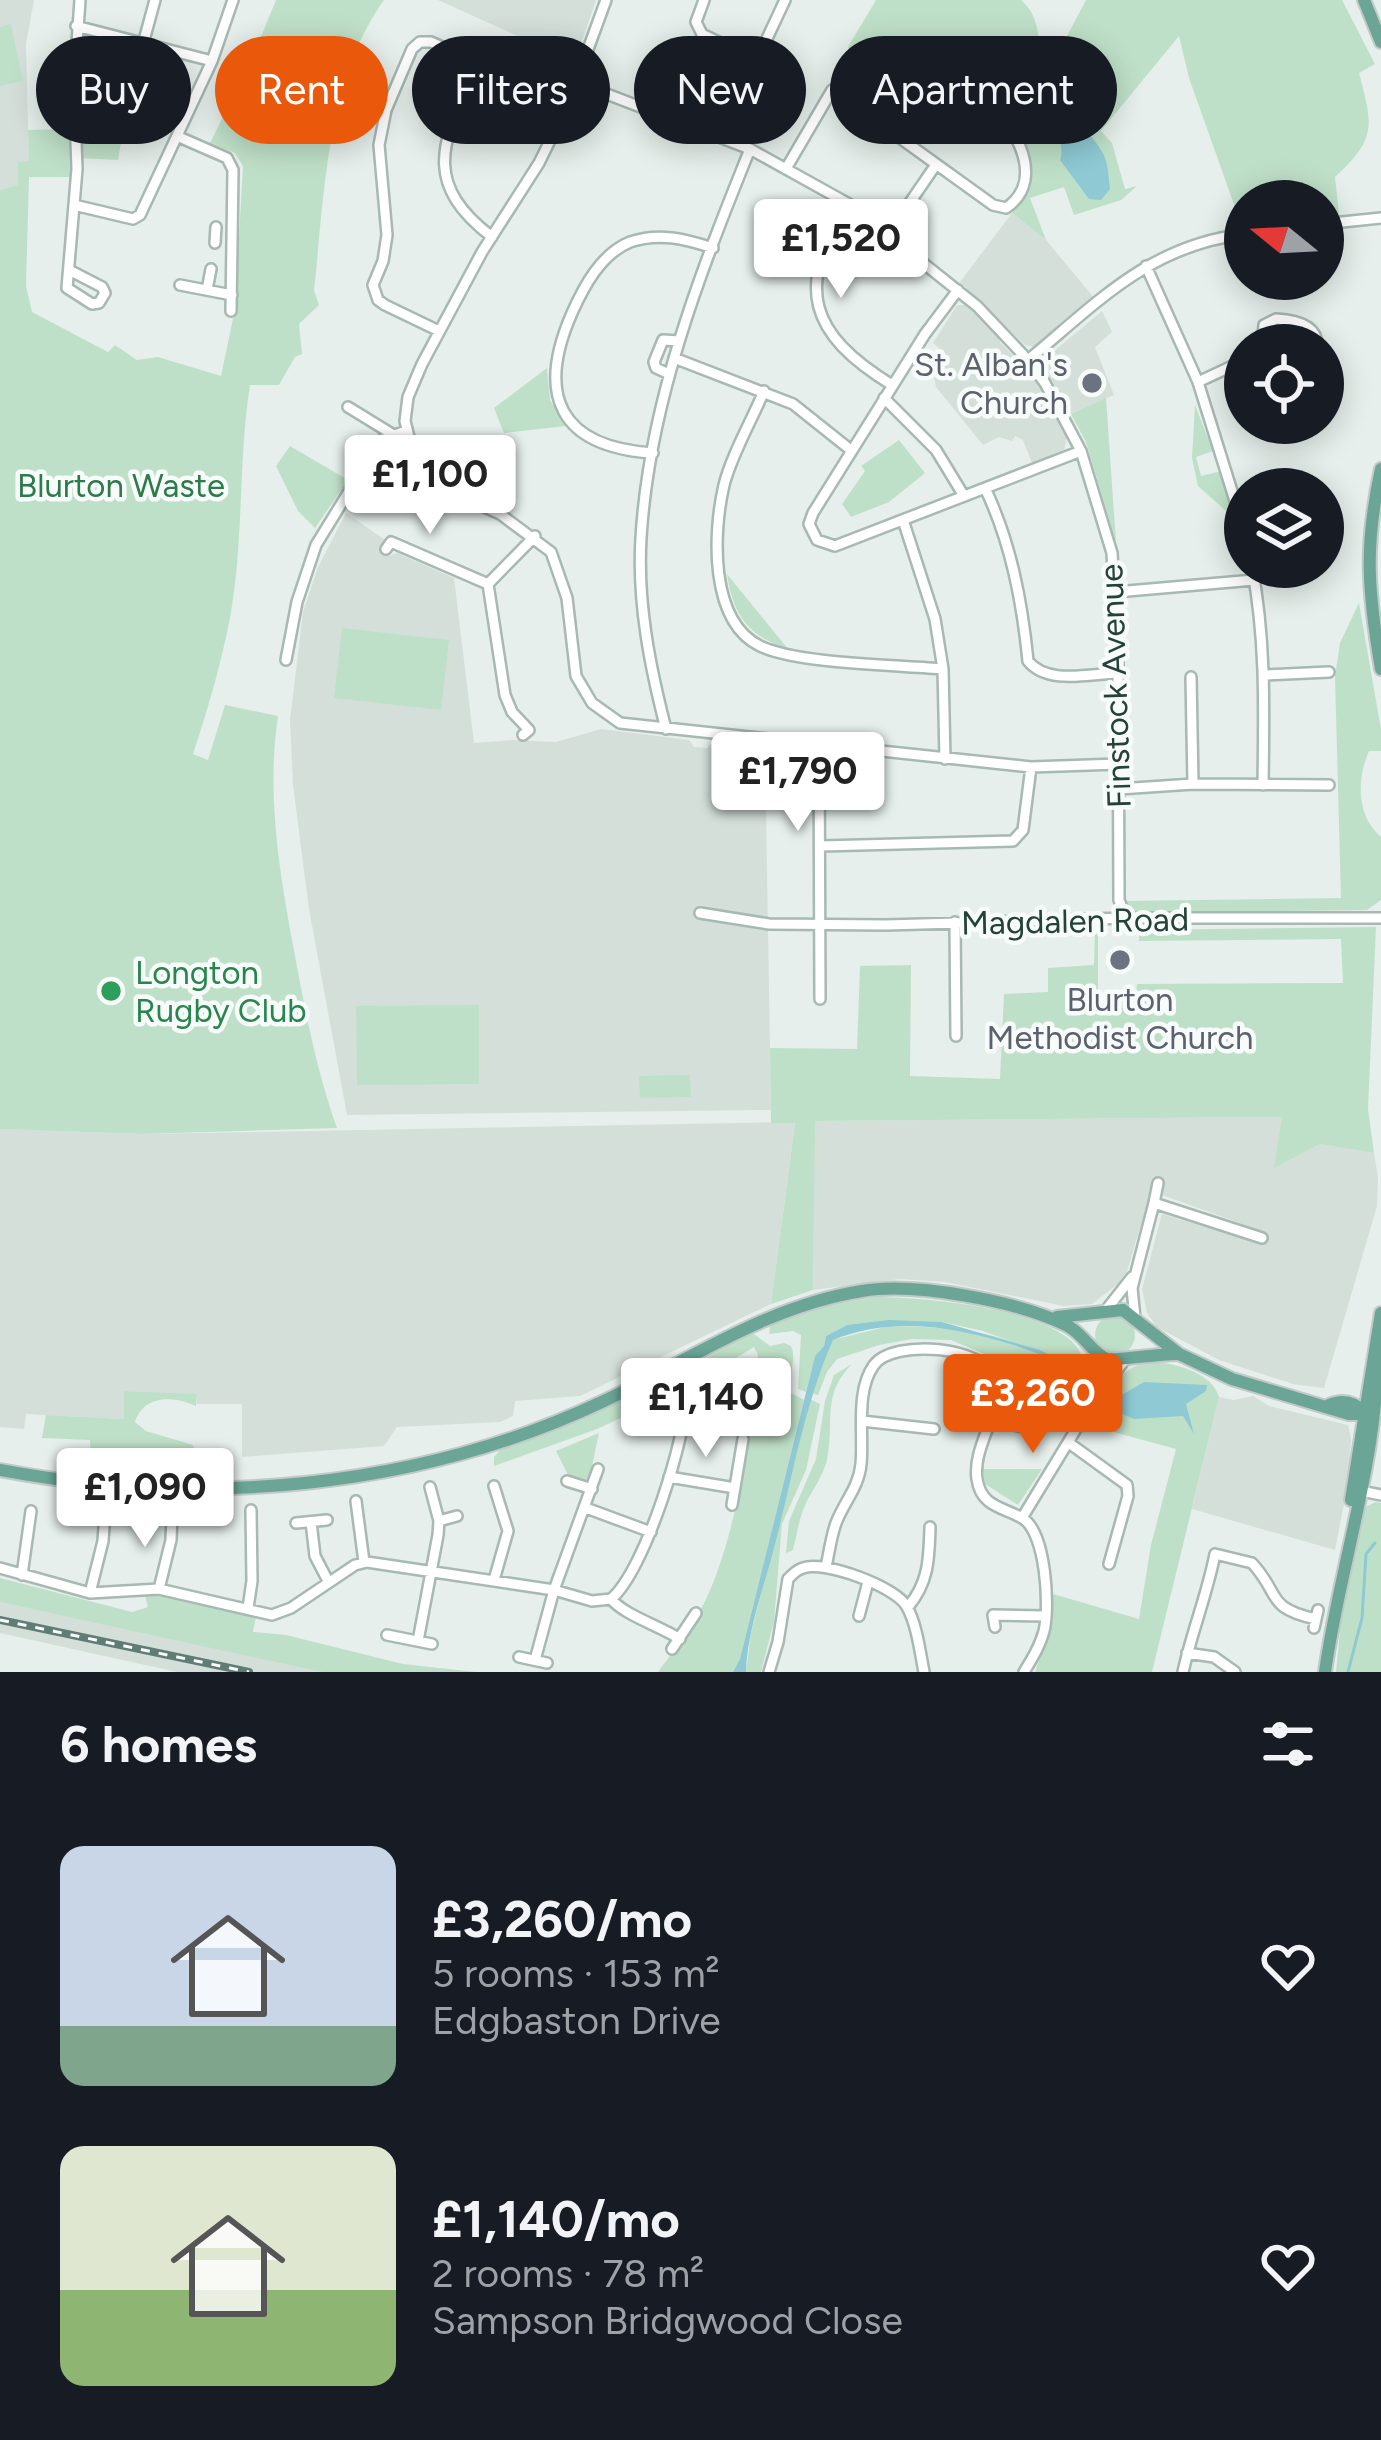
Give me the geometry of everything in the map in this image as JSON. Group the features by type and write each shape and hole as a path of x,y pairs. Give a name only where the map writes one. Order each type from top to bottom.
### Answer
{"main road":[{"path":"1372,8 1381,42"},
{"path":"1381,469 1367,552 1369,600 1381,669"},
{"path":"0,1470 133,1488 251,1487 329,1480 444,1458 602,1402 782,1310 870,1289 926,1289 1050,1318 1119,1309 1179,1354 1232,1379 1330,1405 1337,1401 1356,1404 1369,1413"},
{"path":"1092,1346 1091,1326 1102,1313"},
{"path":"1324,1672 1361,1491 1381,1313"},
{"path":"1050,1318 1110,1360 1179,1354"},
{"path":"1127,1357 1141,1339 1136,1319"},
{"path":"1348,1543 1348,1520 1369,1413"}],"street":[{"path":"69,270 80,0"},
{"path":"145,36 155,0"},
{"path":"191,109 232,0"},
{"path":"594,36 606,0"},
{"path":"704,0 696,22 706,36"},
{"path":"769,36 785,0"},
{"path":"76,26 113,36"},
{"path":"412,54 386,110 379,146 387,235 374,292 385,305 440,331"},
{"path":"191,56 212,61"},
{"path":"905,79 939,80 975,93 992,105 1012,132 1027,170 1026,183 1014,203 1000,208 935,166 874,120 881,97 905,79"},
{"path":"787,167 830,93"},
{"path":"191,142 226,158 232,166 231,311"},
{"path":"74,205 138,217 175,144"},
{"path":"448,144 445,167 455,203 492,237"},
{"path":"548,144 440,331 408,397 406,431 415,461 436,485 500,514 551,552 562,577 573,668 582,690 613,720 666,729 1031,767 1118,764"},
{"name":"Finstock Avenue","path":"739,144 849,205 958,290 1028,360 1081,451 1112,553 1116,592 1119,900 1126,917"},
{"path":"666,729 647,637 641,575 653,453 679,341 750,149"},
{"path":"889,232 935,166"},
{"path":"849,205 829,234 813,277 817,302 828,327 854,361 892,385"},
{"path":"1344,222 1381,218"},
{"path":"216,235 233,234"},
{"path":"653,453 601,443 577,428 556,391 558,347 593,273 626,244 678,237 713,248"},
{"path":"1028,360 1146,266 1164,255 1224,238"},
{"path":"1146,266 1198,382 1225,468"},
{"path":"208,290 212,269"},
{"path":"180,285 232,295"},
{"path":"958,290 892,385 810,519 817,540 835,546 1081,451"},
{"path":"1266,324 1276,319 1297,324"},
{"path":"646,340 659,344 679,341"},
{"path":"656,368 659,344"},
{"path":"674,358 793,404 852,451"},
{"path":"641,363 669,374"},
{"path":"1198,382 1224,370"},
{"path":"764,392 724,486 718,566 728,615 748,639 777,652 943,669"},
{"path":"884,398 936,450 964,496"},
{"path":"348,407 392,434"},
{"path":"286,660 297,602 316,544 375,449 392,434 406,431"},
{"path":"985,488 1011,556 1028,661 1040,672 1055,676 1117,673"},
{"path":"903,520 935,619 943,669 945,759"},
{"path":"488,584 535,536"},
{"path":"386,549 391,542 488,584"},
{"path":"1116,592 1224,583"},
{"path":"488,584 505,695 512,712 529,730 523,735"},
{"path":"1255,588 1265,675 1263,785"},
{"path":"1265,675 1330,671"},
{"path":"1191,674 1193,784"},
{"path":"701,748 702,733"},
{"path":"819,744 822,999"},
{"path":"821,846 1012,842 1023,830 1031,767"},
{"path":"1119,789 1331,784"},
{"name":"Magdalen Road","path":"700,913 769,924 1381,918"},
{"path":"955,922 956,1036"},
{"path":"1136,1319 1135,1272 1158,1183"},
{"path":"1154,1203 1262,1238"},
{"path":"1102,1313 1135,1272"},
{"path":"1084,1416 1093,1377 1092,1346"},
{"path":"826,1568 837,1519 859,1475 870,1372 883,1356 898,1350 959,1353 984,1363 996,1389 977,1463 977,1482 992,1506 1022,1518 1040,1544 1042,1636 1024,1672"},
{"path":"1022,1518 1084,1416 1127,1357"},
{"path":"0,1568 90,1593 159,1588 278,1614 364,1562 554,1590 592,1601 611,1599 651,1532 669,1477 687,1390 676,1365"},
{"path":"989,1419 1027,1428"},
{"path":"862,1421 934,1429"},
{"path":"920,1441 921,1428"},
{"path":"732,1505 743,1439"},
{"path":"1069,1443 1127,1485 1110,1561 1124,1561"},
{"path":"519,1658 541,1662 554,1590 598,1469"},
{"path":"669,1477 735,1488"},
{"path":"567,1481 592,1489"},
{"path":"494,1486 508,1531 494,1580"},
{"path":"418,1641 439,1521 430,1487"},
{"path":"1361,1491 1381,1495"},
{"path":"356,1501 364,1562"},
{"path":"586,1508 651,1532"},
{"path":"248,1608 251,1510"},
{"path":"22,1575 31,1511"},
{"path":"90,1593 105,1514"},
{"path":"159,1588 172,1514"},
{"path":"439,1521 457,1516"},
{"path":"296,1523 327,1520"},
{"path":"311,1522 315,1556 328,1581"},
{"path":"908,1607 920,1593 929,1569 934,1534"},
{"path":"156,1538 170,1542"},
{"path":"1184,1672 1215,1554 1252,1563 1279,1605 1316,1619"},
{"path":"252,1555 269,1555"},
{"path":"769,1672 788,1580 805,1567 826,1568 900,1597 908,1607 924,1672"},
{"path":"858,1616 868,1582"},
{"path":"611,1599 621,1610 646,1618 680,1639"},
{"path":"672,1649 696,1613"},
{"path":"994,1616 1044,1616"},
{"path":"394,1634 432,1644"},
{"path":"1187,1653 1214,1657 1235,1672"}],"shaded area":[{"path":"0,0 34,0 26,44 29,162 18,186 0,190"},
{"path":"438,0 596,0 584,36 518,36"},
{"path":"1012,213 1046,240 1095,299 1034,347 1025,345 960,282"},
{"path":"957,305 965,305 998,335 1038,381 1067,437 1064,450 1032,463 1023,440 1015,436 1012,441 999,437 983,445 936,387 934,376 946,362 942,359 945,353 933,343"},
{"path":"1102,311 1112,332 1095,347 1114,395 1071,414 1041,362"},
{"path":"346,513 385,540 379,551 389,556 397,553 454,578 474,743 556,742 601,729 689,740 694,747 707,748 712,743 765,750 771,1110 347,1115 309,909 290,720 303,612 318,567"},
{"path":"1283,1117 1275,1167 1320,1144 1374,1153 1378,1177 1377,1206 1324,1388 1293,1384 1219,1360 1157,1327 1147,1313 1142,1289 1162,1214 1241,1238 1245,1225 1151,1191 1127,1271 1092,1304 1064,1306 945,1282 900,1279 813,1290 814,1121"},
{"path":"795,1122 771,1304 580,1396 515,1401 513,1416 500,1422 397,1427 384,1446 242,1457 242,1404 197,1404 197,1395 124,1391 124,1419 26,1414 24,1429 0,1427 0,1129 143,1134"},
{"path":"1253,1396 1269,1406 1348,1425 1349,1478 1335,1550 1192,1509 1219,1397"},
{"path":"0,1602 322,1672 177,1672 0,1633"}],"green space":[{"name":"Blurton Waste","path":"276,0 384,0 363,36 261,36"},
{"path":"876,0 1021,0 1033,16 1038,36 855,36"},
{"path":"1086,0 1342,0 1375,64 1359,73 1369,119 1365,141 1335,180 1225,180 1179,36 1117,112 1117,36 1067,36"},
{"path":"11,24 23,81 0,86 0,27"},
{"name":"Blurton Waste","path":"28,130 36,130 36,144 69,144 70,177 29,177 26,286 32,312 108,352 115,345 137,360 158,357 221,376 235,309 243,166 235,153 210,143 215,133 215,144 330,144 314,290 319,305 299,324 302,354 295,357 279,385 250,385 230,618 193,754 208,760 225,705 278,716 273,776 280,866 308,1022 337,1128 143,1134 0,1129 0,190 18,185 18,162 29,161"},
{"path":"79,144 121,144 118,160 80,158"},
{"path":"1023,144 1112,144 1125,189 1137,186 1121,200 1074,215 1064,187 1030,198 1046,240 1012,213 1026,186 1028,159"},
{"path":"547,368 550,400 566,426 504,433 494,408"},
{"path":"1106,398 1116,542 1086,442 1071,414"},
{"path":"1195,405 1213,451 1196,457 1201,476 1221,471 1224,509 1198,486 1192,458"},
{"path":"899,440 925,473 889,502 851,517 842,504 865,471 861,466"},
{"path":"290,446 348,480 315,528 298,511 276,466"},
{"path":"727,574 788,649 762,638 745,622 733,601"},
{"path":"1359,603 1381,729 1381,751 1369,751 1361,786 1363,809 1381,837 1381,900 1367,910 1134,913 1124,901 1341,898 1335,676 1340,643"},
{"path":"342,628 449,640 441,710 334,698"},
{"path":"1376,927 1368,1109 1374,1153 1320,1144 1274,1168 1282,1117 815,1121 813,1290 771,1304 795,1123 771,1123 770,1048 857,1049 860,966 911,965 910,1076 1000,1079 1004,994 1048,992 1048,968 1094,965 1095,929 1098,993 1136,993 1137,984 1343,983 1341,939 1139,941 1139,930"},
{"path":"479,1005 479,1084 357,1085 356,1006"},
{"path":"690,1075 691,1097 640,1098 639,1076"},
{"path":"876,1297 952,1302 1039,1322 1061,1333 1079,1351 1080,1391 1054,1357 983,1331 942,1322 847,1325 826,1336 815,1356 806,1392 798,1389 801,1335 793,1331 769,1334 770,1324 818,1307"},
{"path":"1115,1315 1129,1321 1135,1335 1129,1349 1115,1355 1101,1349 1095,1335 1101,1321"},
{"path":"889,1326 949,1329 1009,1340 1050,1360 1070,1396 1080,1399 1072,1405 1054,1379 1040,1393 999,1369 996,1359 951,1340 912,1339 837,1359 818,1395 811,1393 832,1340"},
{"path":"751,1332 770,1346 791,1346 791,1393 804,1400 740,1660 733,1672 658,1672 696,1618 721,1562 746,1454 758,1355 754,1347 694,1383 688,1369"},
{"path":"1150,1361 1200,1375 1219,1397 1152,1672 1035,1672 1053,1620 1053,1594 1139,1619 1151,1545 1176,1449 1117,1433 1092,1419 1122,1376"},
{"path":"852,1364 833,1397 825,1466 804,1509 793,1550 786,1553 789,1521 816,1459 834,1375"},
{"path":"673,1382 672,1394 597,1429 494,1466 494,1457 504,1446"},
{"path":"124,1391 197,1394 196,1406 169,1399 152,1402 135,1422 146,1431 193,1445 198,1461 190,1473 118,1470 94,1464 90,1440 42,1438 46,1415 124,1419"},
{"path":"810,1399 820,1404 806,1470 782,1524 774,1621 761,1672 746,1672 751,1633"},
{"path":"599,1433 589,1480 569,1477 556,1451"},
{"path":"983,1469 1042,1469 1018,1505 985,1484"},
{"path":"1381,1503 1381,1672 1336,1672 1341,1620 1365,1507"},
{"path":"0,1578 132,1612 148,1607 145,1596 163,1595 256,1617 253,1632 286,1635 403,1664 476,1672 322,1672 0,1602"}],"water":[{"path":"1096,144 1104,155 1110,189 1101,200 1089,199 1060,160 1061,145"},
{"path":"889,1320 942,1322 1040,1350 1053,1357 1080,1393 1070,1396 1048,1357 969,1333 887,1327 833,1340 805,1422 755,1617 746,1672 733,1672 815,1356 826,1336 847,1325"},
{"path":"1144,1382 1207,1385 1206,1391 1186,1404 1194,1434 1183,1416 1134,1419 1103,1406"}],"waterway":[{"path":"1348,1672 1362,1618 1366,1554 1375,1543"}],"railway":[{"path":"0,1620 249,1672"}],"place":[{"name":"St. Alban's Church","path":"1092,383"},
{"name":"Blurton Methodist Church","path":"1120,960"},
{"name":"Longton Rugby Club","path":"111,991"}]}
